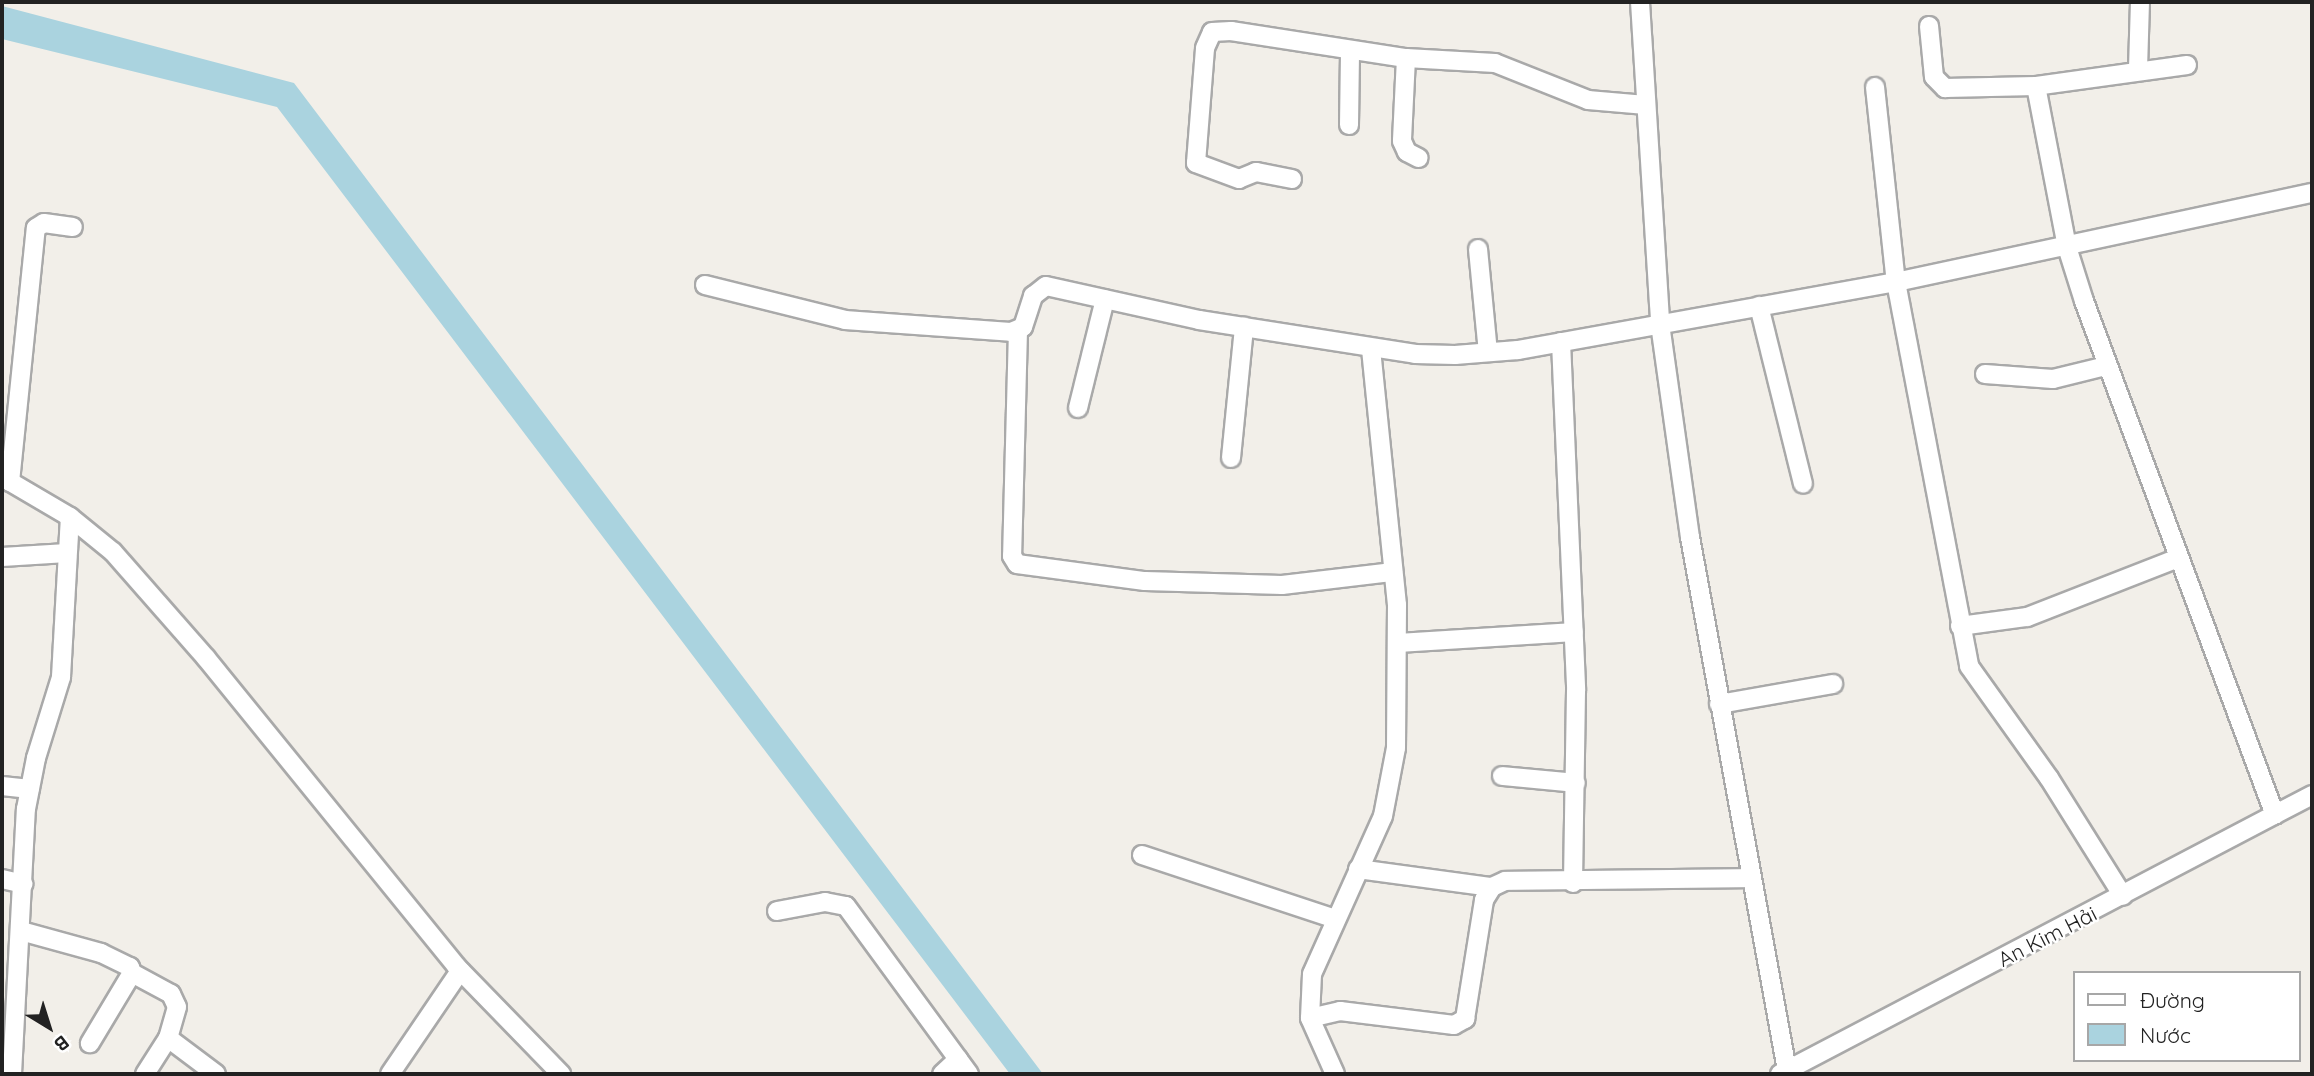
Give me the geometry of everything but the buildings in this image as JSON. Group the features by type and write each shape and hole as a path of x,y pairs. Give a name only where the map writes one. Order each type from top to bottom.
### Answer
{"street":[{"path":"1640,2 1660,324 1719,704 1783,1072"},
{"path":"2138,69 2140,2"},
{"path":"1929,26 1934,77 1945,88 2036,86 2138,69 2187,65"},
{"path":"1292,179 1256,172 1239,179 1196,163 1208,37 1212,32 1231,31 1406,58 1495,63 1588,100 1646,105"},
{"path":"1349,125 1350,51"},
{"path":"1406,58 1402,141 1407,152 1419,158"},
{"path":"2036,86 2067,247 2106,366 2275,815"},
{"path":"1875,87 1896,282 1960,626 1976,678 2049,778 2123,896"},
{"path":"1393,572 1282,585 1145,581 1017,564 1012,556 1018,330 1040,287 1244,327 1415,355 1488,352 1561,342 1896,282 2312,193"},
{"path":"73,226 44,223 36,228 6,480 70,517 113,552 164,608 460,971 561,1074"},
{"path":"1478,249 1488,352"},
{"path":"705,285 845,320 1018,330"},
{"path":"1078,408 1105,299"},
{"path":"1759,306 1803,484"},
{"path":"1231,458 1244,327"},
{"path":"1561,342 1574,632 1576,783 1573,883"},
{"path":"1335,1074 1310,1018 1312,974 1391,790 1399,643 1371,348"},
{"path":"1985,374 2053,379 2106,366"},
{"path":"12,1074 8,1041 21,931 30,789 61,677 70,517"},
{"path":"2,557 67,553"},
{"path":"1960,626 2027,617 2178,558"},
{"path":"1399,643 1574,632"},
{"path":"1719,704 1833,684"},
{"path":"1502,776 1576,783"},
{"path":"2,786 30,789"},
{"name":"An Kim Hải","path":"1783,1072 2312,795"},
{"path":"1142,855 1335,919"},
{"path":"1357,869 1492,887 1506,881 1573,883 1750,878"},
{"path":"2,879 23,884"},
{"path":"1310,1018 1340,1010 1454,1025 1465,1018 1484,900 1492,887"},
{"path":"777,911 825,902 846,906 969,1074"},
{"path":"21,931 125,962 132,973 176,1000 168,1038 145,1074"},
{"path":"390,1074 460,971"},
{"path":"90,1043 132,973"},
{"path":"168,1038 216,1074"},
{"path":"942,1074 958,1059"}],"water":[{"path":"2,6 294,83 1043,1074 1010,1074 277,107 2,39"}]}
